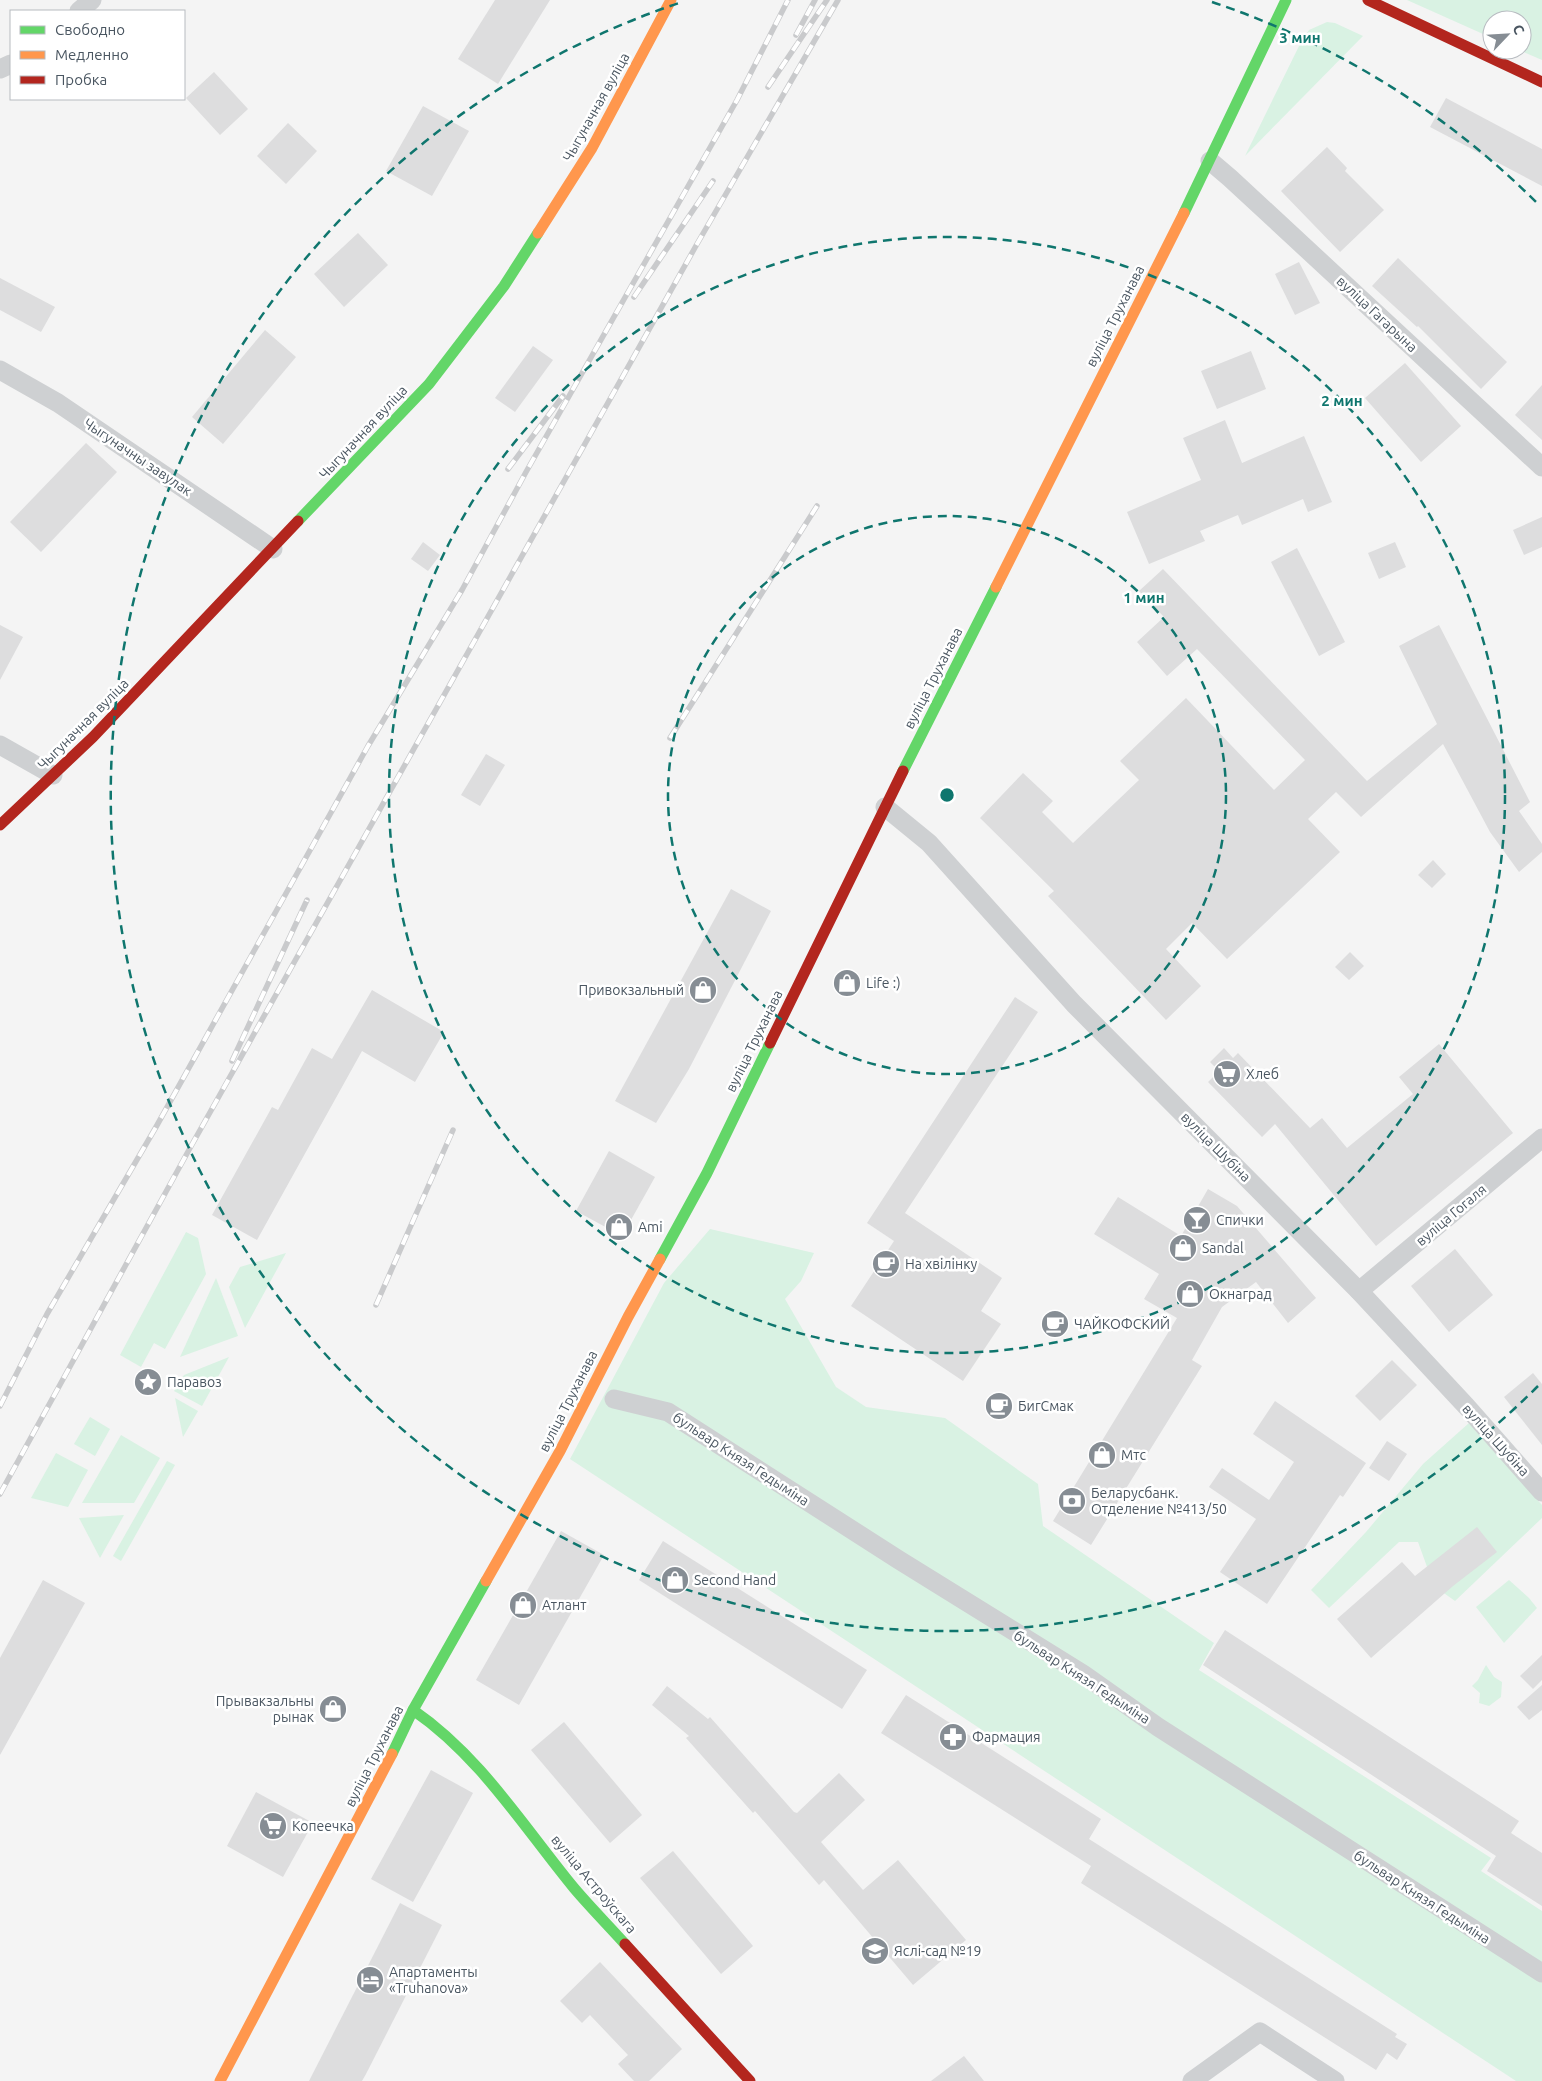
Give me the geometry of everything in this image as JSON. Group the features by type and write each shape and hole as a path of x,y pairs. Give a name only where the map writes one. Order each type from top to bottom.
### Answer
{"main road":[{"name":"Чыгуначная вуліца","path":"0,825 93,737 429,384 504,286 592,148 671,0"},
{"name":"вуліца Труханава","path":"220,2081 377,1784 413,1710 560,1451 628,1317 707,1173 885,808 1210,162 1286,0"},
{"path":"1368,0 1542,82"},
{"name":"вуліца Астроўскага","path":"413,1710 429,1721 490,1780 574,1888 750,2081"}],"street":[{"path":"80,10 92,0"},
{"name":"вуліца Гагарына","path":"1210,162 1230,178 1542,467"},
{"name":"Чыгуначны завулак","path":"0,370 58,403 273,549"},
{"path":"0,745 53,775"},
{"name":"вуліца Шубіна","path":"885,808 929,842 1074,1004 1360,1291 1542,1492"},
{"name":"вуліца Гогаля","path":"1360,1291 1542,1138"},
{"name":"бульвар Князя Гедыміна","path":"614,1399 668,1412 898,1560 1083,1674 1158,1727 1542,1973"},
{"path":"1192,2081 1260,2032 1335,2081"}],"green space":[{"path":"1407,0 1542,0 1542,60 1532,56 1532,10 1482,10 1482,34"},
{"path":"1327,22 1335,23 1363,36 1245,156 1302,40 1309,30"},
{"path":"710,1229 814,1253 801,1281 785,1299 836,1387 866,1407 945,1418 1038,1484 1043,1526 1214,1643 1199,1670 1491,1858 1481,1871 1542,1911 1542,2081 1516,2081 570,1459 664,1283"},
{"path":"186,1232 198,1238 206,1274 165,1349 154,1343 141,1367 120,1355"},
{"path":"286,1253 245,1328 229,1287 240,1267"},
{"path":"216,1278 238,1336 180,1357"},
{"path":"229,1357 202,1406 174,1391 184,1375"},
{"path":"175,1398 198,1411 183,1437"},
{"path":"90,1417 110,1429 95,1456 74,1444"},
{"path":"1469,1423 1542,1505 1542,1518 1455,1601 1434,1586 1418,1542 1399,1542 1329,1608 1311,1590 1366,1532 1423,1464"},
{"path":"121,1435 160,1458 134,1503 82,1503"},
{"path":"56,1453 88,1470 68,1507 31,1498"},
{"path":"167,1461 175,1465 121,1561 113,1556"},
{"path":"124,1515 100,1558 79,1518"},
{"path":"1509,1580 1537,1608 1504,1643 1476,1607"},
{"path":"1486,1665 1494,1677 1502,1682 1501,1697 1489,1706 1479,1703 1480,1693 1472,1686 1478,1680"}],"building":[{"path":"495,0 550,0 498,84 458,59"},
{"path":"214,72 248,109 220,135 186,98"},
{"path":"1446,98 1542,149 1542,186 1430,127"},
{"path":"423,106 469,131 432,196 386,171"},
{"path":"288,123 317,151 286,184 257,156"},
{"path":"1327,147 1347,168 1345,171 1384,210 1340,252 1281,191"},
{"path":"358,233 388,265 344,307 314,274"},
{"path":"1398,258 1507,362 1481,389 1418,326 1372,286"},
{"path":"1299,262 1320,303 1295,315 1275,274"},
{"path":"0,278 55,307 41,332 0,310"},
{"path":"265,330 296,357 223,444 192,417"},
{"path":"533,346 553,360 515,412 495,398"},
{"path":"1251,351 1266,389 1217,409 1201,371"},
{"path":"1405,363 1461,426 1421,462 1365,398"},
{"path":"1542,385 1542,440 1515,415"},
{"path":"1225,420 1242,463 1304,436 1332,502 1308,512 1303,499 1242,525 1238,515 1200,531 1205,541 1149,564 1127,512 1201,480 1183,438"},
{"path":"86,443 117,472 41,552 10,522"},
{"path":"1542,517 1542,547 1524,555 1513,530"},
{"path":"423,542 440,555 428,571 411,559"},
{"path":"1395,542 1406,567 1379,579 1368,553"},
{"path":"1297,548 1345,642 1319,656 1271,562"},
{"path":"1163,569 1367,781 1437,724 1399,646 1439,625 1530,802 1519,811 1542,844 1542,852 1519,872 1490,832 1443,744 1361,817 1336,792 1308,819 1340,852 1227,959 1192,923 1166,949 1201,986 1166,1020 1048,896 1054,891 980,818 1023,773 1053,801 1042,812 1073,843 1139,780 1120,761 1186,698 1274,790 1305,760 1197,649 1167,676 1137,642 1164,617 1139,591"},
{"path":"0,625 23,637 0,680"},
{"path":"486,754 505,765 480,806 461,795"},
{"path":"1433,860 1446,874 1432,888 1418,875"},
{"name":"Привокзальный","path":"731,889 771,911 689,1069 656,1123 615,1101"},
{"path":"1350,952 1364,966 1349,980 1335,967"},
{"path":"372,990 444,1032 415,1082 362,1051 257,1240 212,1215 272,1107 278,1110 312,1048 332,1059"},
{"path":"1015,997 1038,1012 905,1213 1002,1278 981,1311 1001,1324 963,1381 851,1306 894,1241 867,1223"},
{"path":"1439,1044 1513,1133 1376,1246 1275,1124 1262,1137 1208,1082 1219,1071 1210,1062 1224,1048 1233,1058 1238,1053 1310,1128 1322,1118 1347,1148 1413,1094 1399,1077"},
{"path":"609,1151 655,1177 622,1236 576,1211"},
{"path":"1208,1189 1237,1206 1316,1298 1288,1323 1256,1282 1222,1307 1192,1360 1202,1366 1091,1545 1053,1521 1177,1318 1144,1299 1159,1274 1094,1234 1118,1197 1181,1236"},
{"path":"1455,1249 1493,1295 1449,1332 1411,1286"},
{"path":"1392,1360 1417,1385 1380,1421 1355,1396"},
{"path":"1533,1373 1542,1384 1542,1445 1504,1397"},
{"path":"1275,1401 1366,1463 1343,1497 1340,1495 1267,1604 1220,1572 1256,1519 1209,1487 1222,1468 1269,1500 1294,1462 1253,1434"},
{"path":"1387,1441 1407,1454 1389,1481 1369,1468"},
{"path":"1477,1527 1497,1552 1453,1586 1371,1658 1337,1619 1402,1562 1415,1576"},
{"path":"561,1531 604,1555 519,1705 476,1680"},
{"path":"663,1541 867,1670 842,1709 639,1580"},
{"path":"43,1580 85,1603 0,1755 0,1658"},
{"path":"1225,1630 1519,1821 1511,1833 1542,1853 1542,1906 1487,1871 1496,1856 1203,1665"},
{"path":"1542,1655 1542,1680 1533,1689 1520,1676"},
{"path":"1542,1685 1542,1710 1529,1720 1517,1707"},
{"path":"667,1686 708,1719 710,1717 794,1812 797,1813 839,1773 865,1800 821,1842 863,1890 898,1860 966,1940 913,1985 824,1880 819,1885 755,1811 753,1813 686,1738 689,1736 652,1705"},
{"path":"906,1695 1101,1819 1089,1839 1397,2034 1395,2037 1407,2044 1397,2060 1387,2053 1376,2070 1081,1883 1091,1866 881,1733"},
{"path":"564,1722 642,1815 610,1843 531,1750"},
{"path":"431,1770 473,1793 413,1902 371,1879"},
{"path":"256,1792 313,1823 283,1877 227,1846"},
{"path":"673,1851 753,1946 721,1974 640,1878"},
{"path":"400,1903 442,1925 366,2074 362,2081 309,2081"},
{"path":"600,1962 682,2049 649,2081 634,2081 618,2064 628,2055 590,2015 582,2023 560,2001"},
{"path":"964,2056 984,2081 931,2081"}],"railway":[{"path":"0,1406 47,1314 156,1127 368,746 462,590 526,472 737,100 788,0"},
{"path":"796,35 815,0"},
{"path":"768,87 827,0"},
{"path":"0,1494 190,1148 697,244 838,0"},
{"path":"634,297 713,181"},
{"path":"508,469 563,396"},
{"path":"670,738 817,506"},
{"path":"232,1061 307,900"},
{"path":"376,1305 453,1130"}],"traffic: fast":[{"path":"1184,213 1286,0"},
{"path":"298,521 429,384 504,286 538,233"},
{"path":"903,771 996,587"},
{"path":"660,1259 707,1173 770,1043"},
{"path":"392,1754 413,1710 486,1581"},
{"path":"413,1710 437,1728 480,1770 574,1888 625,1944"}],"traffic: slow":[{"path":"538,233 592,148 671,0"},
{"path":"996,587 1184,213"},
{"path":"486,1581 560,1451 628,1317 660,1259"},
{"path":"220,2081 392,1754"}],"traffic: jam":[{"path":"1368,0 1542,82"},
{"path":"0,825 93,737 298,521"},
{"path":"770,1043 903,771"},
{"path":"625,1944 750,2081"}],"place":[{"name":"Life :)","path":"847,983"},
{"name":"Привокзальный","path":"703,990"},
{"name":"Хлеб","path":"1227,1074"},
{"name":"Спички","path":"1197,1220"},
{"name":"Ami","path":"619,1227"},
{"name":"Sandal","path":"1183,1248"},
{"name":"На хвілінку","path":"886,1264"},
{"name":"Окнаград","path":"1190,1294"},
{"name":"ЧАЙКОФСКИЙ","path":"1055,1324"},
{"name":"Паравоз","path":"148,1382"},
{"name":"БигСмак","path":"999,1406"},
{"name":"Мтс","path":"1102,1455"},
{"name":"Беларусбанк. Отделение №413/50","path":"1072,1501"},
{"name":"Second Hand","path":"675,1580"},
{"name":"Атлант","path":"523,1605"},
{"name":"Прывакзальны рынак","path":"333,1709"},
{"name":"Фармация","path":"953,1737"},
{"name":"Копеечка","path":"273,1826"},
{"name":"Яслі-сад №19","path":"875,1951"},
{"name":"Апартаменты «Truhanova»","path":"370,1980"}]}
